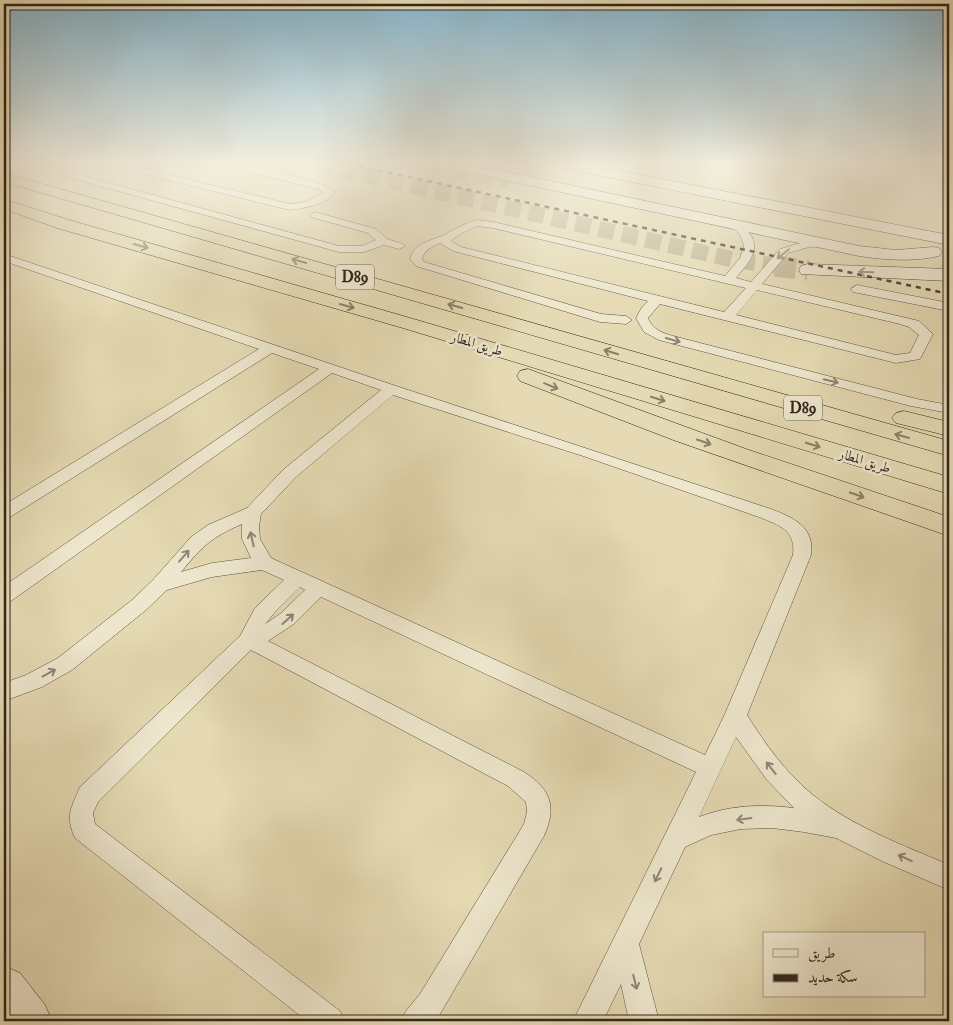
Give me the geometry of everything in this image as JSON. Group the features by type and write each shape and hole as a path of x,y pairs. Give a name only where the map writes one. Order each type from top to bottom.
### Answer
{"highway":[{"name":"طريق المطار","path":"27,212 63,224 410,324 949,486"},
{"name":"طريق المطار","path":"126,212 533,328 658,367 949,449"},
{"path":"410,324 489,360 582,398 949,527"},
{"path":"658,367 734,376 949,429"}],"main road":[{"path":"707,212 941,254"},
{"path":"711,212 730,216 818,245 949,273"},
{"path":"730,216 792,212"},
{"path":"808,212 949,240"},
{"path":"818,245 879,254 941,254"},
{"path":"808,270 949,273"},
{"path":"4,989 29,1021"}],"lane":[{"path":"204,212 339,249 364,249 383,241"},
{"path":"316,215 372,231 383,241 399,246"},
{"path":"728,280 750,250 752,244 749,237 730,216"},
{"path":"448,236 445,240 446,244 457,249 896,359 915,356 926,334 914,324 903,321 493,224 469,225 421,249 416,254 416,259 420,264 600,318 626,320"},
{"path":"727,317 784,251 801,245 818,245"},
{"path":"5,259 765,513 783,520 797,531 804,543 802,555 735,716 588,1021"},
{"path":"857,289 949,307"},
{"path":"657,299 642,318 644,326 661,336 916,403 949,409"},
{"path":"4,513 270,348"},
{"path":"4,596 330,368"},
{"path":"4,692 34,682 65,664 139,605 160,585 197,541 214,529 253,512 290,473 391,389"},
{"path":"253,512 249,525 250,538 255,551 264,563 710,768"},
{"path":"160,585 212,570 264,563"},
{"path":"249,640 250,631 256,620 298,578"},
{"path":"319,587 288,620 276,629 249,640 89,795 81,813 84,830 330,1021"},
{"path":"249,640 516,779 529,788 538,800 540,814 535,828 430,1004 416,1021"},
{"path":"735,716 754,746 776,775 805,803 844,829 949,878"},
{"path":"675,839 712,823 754,817 798,819 844,829"},
{"path":"625,944 644,1021"}],"tunnel":[{"path":"526,212 735,260 785,267"},
{"path":"775,266 808,270"}],"railway":[{"path":"570,212 949,294"}]}
